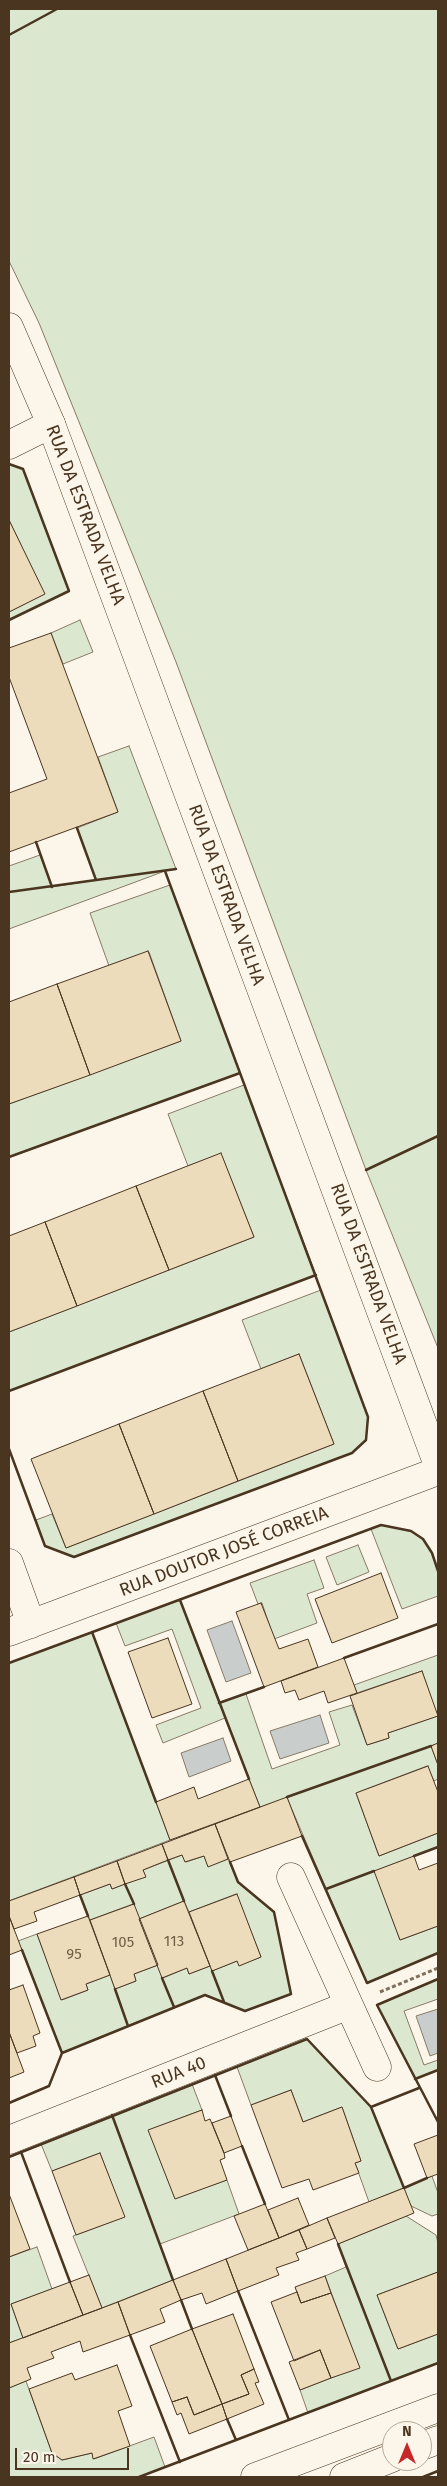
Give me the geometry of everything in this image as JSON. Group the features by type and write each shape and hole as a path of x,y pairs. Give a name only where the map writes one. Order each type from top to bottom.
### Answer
{"street":[{"name":"RUA DA ESTRADA VELHA","path":"9,327 51,424 438,1465"},
{"path":"9,445 51,424"},
{"name":"RUA DOUTOR JOSÉ CORREIA","path":"20,1628 438,1471"},
{"path":"9,1563 20,1628"},
{"path":"291,1877 377,2067"},
{"name":"RUA 40","path":"9,2140 349,2005"},
{"path":"255,2477 438,2408"},
{"path":"344,2477 382,2462"}],"path":[{"path":"349,2005 438,1968"}],"green space":[{"path":"9,9 438,9 438,1348 366,1170 176,662 39,323 9,261"},
{"path":"9,464 23,469 69,591 9,620 9,612 44,594 9,520"},
{"path":"80,620 93,652 63,664 51,633"},
{"path":"129,746 176,869 165,871 9,929 9,866 40,855 52,887 96,880 77,828 118,812 98,757"},
{"path":"170,885 240,1073 9,1157 9,1104 181,1041 149,952 109,966 90,913"},
{"path":"244,1085 316,1275 9,1391 9,1332 254,1237 221,1154 188,1166 168,1114"},
{"path":"321,1290 368,1417 366,1440 352,1453 74,1557 45,1546 36,1520 52,1514 66,1548 334,1444 299,1354 261,1369 242,1320"},
{"path":"381,1525 411,1531 423,1539 432,1553 438,1571 438,1596 402,1609 371,1529"},
{"path":"358,1545 369,1572 337,1585 326,1557"},
{"path":"314,1560 324,1588 307,1594 317,1623 274,1639 262,1603 258,1604 250,1583"},
{"path":"180,1600 219,1703 246,1694 272,1769 340,1745 329,1712 352,1705 367,1745 389,1738 388,1733 437,1716 422,1671 357,1693 354,1685 438,1655 438,1743 431,1746 438,1765 438,1779 434,1781 427,1766 356,1793 379,1856 438,1833 438,1847 375,1871 400,1940 438,1926 438,1953 367,1983 287,1798 260,1807 225,1718 163,1743 156,1725 201,1708 172,1629 125,1646 116,1623"},
{"path":"92,1632 170,1840 9,1901 9,1663"},
{"path":"182,1855 186,1862 204,1856 208,1866 228,1859 238,1882 274,1912 291,1994 245,2011 205,1995 62,2053 18,1941 37,1934 62,2000 88,1990 86,1984 110,1975 115,1989 136,1981 134,1974 158,1965 163,1978 187,1968 189,1974 210,1966 212,1971 237,1961 240,1965 261,1957 236,1894 189,1912 184,1901 139,1919 133,1904 90,1920 80,1895 110,1884 112,1889 145,1876 143,1870"},
{"path":"438,1979 438,1999 404,2011 424,2065 438,2060 438,2070 415,2079 377,2005"},
{"path":"307,2039 371,2107 404,2188 432,2176 438,2193 438,2214 432,2216 411,2206 403,2188 369,2202 355,2163 361,2161 342,2107 303,2122 291,2090 251,2105 237,2067"},
{"path":"192,2084 202,2110 149,2130 175,2198 227,2180 239,2214 160,2244 173,2280 102,2308 73,2236 124,2217 100,2153 52,2171 41,2144"},
{"path":"406,2216 436,2235 438,2243 438,2272 377,2295 398,2349 438,2334 438,2363 308,2413 300,2390 359,2367 325,2276 346,2267 338,2244"},
{"path":"37,2247 52,2289 11,2304 23,2338 9,2343 9,2257"},
{"path":"26,2381 52,2453 62,2460 92,2453 94,2459 154,2437 165,2467 139,2477 9,2477 9,2388"}],"shaded area":[{"path":"232,1621 251,1673 226,1682 207,1630"},
{"path":"320,1715 329,1743 280,1759 270,1731"},
{"path":"223,1738 231,1761 189,1777 181,1753"},
{"path":"438,2009 438,2053 430,2056 416,2016"}],"building":[{"path":"9,520 45,594 9,612"},
{"path":"51,633 118,812 9,852 9,793 47,779 9,677 9,648"},
{"path":"148,951 181,1041 90,1075 57,984"},
{"path":"57,984 90,1075 9,1104 9,1002"},
{"path":"221,1153 254,1237 169,1270 136,1186"},
{"path":"136,1186 169,1270 77,1306 45,1222"},
{"path":"45,1222 77,1306 9,1332 9,1236"},
{"path":"299,1354 334,1444 238,1481 203,1391"},
{"path":"203,1391 238,1481 154,1514 119,1424"},
{"path":"119,1424 154,1514 66,1548 31,1459"},
{"path":"381,1573 398,1618 332,1643 315,1599"},
{"path":"261,1603 279,1649 308,1639 318,1667 264,1687 236,1612"},
{"path":"168,1638 192,1704 152,1718 128,1652"},
{"path":"344,1658 357,1693 328,1703 324,1691 299,1700 295,1690 285,1693 281,1681"},
{"path":"422,1671 438,1716 388,1733 389,1738 367,1745 350,1696"},
{"path":"438,1743 438,1765 431,1746"},
{"path":"428,1766 438,1792 438,1833 379,1856 356,1793"},
{"path":"249,1779 260,1807 170,1840 156,1802 194,1787 198,1799"},
{"path":"287,1797 302,1836 230,1862 215,1824"},
{"path":"215,1824 228,1859 208,1867 204,1856 185,1862 182,1855 168,1860 162,1844"},
{"path":"162,1844 168,1860 143,1870 146,1877 125,1884 117,1861"},
{"path":"414,1856 419,1870 438,1863 438,1926 400,1940 374,1871"},
{"path":"117,1861 125,1884 112,1889 110,1884 80,1895 74,1877"},
{"path":"74,1877 80,1895 34,1912 37,1921 14,1929 9,1916 9,1901"},
{"path":"237,1894 261,1957 239,1966 237,1961 212,1971 189,1912"},
{"path":"184,1901 210,1966 189,1974 187,1968 162,1978 139,1919"},
{"path":"134,1904 158,1965 134,1974 136,1981 115,1989 90,1920"},
{"path":"9,1916 22,1950 9,1955"},
{"path":"88,1916 110,1975 86,1984 88,1990 61,2000 37,1934"},
{"path":"23,1985 40,2033 33,2036 36,2046 17,2053 9,2032 9,1990"},
{"path":"9,2032 24,2072 9,2078"},
{"path":"291,2090 303,2122 342,2107 361,2161 355,2163 359,2173 313,2190 309,2179 282,2188 251,2105"},
{"path":"202,2110 205,2121 210,2119 224,2153 225,2158 220,2160 227,2180 175,2199 148,2130"},
{"path":"231,2116 242,2146 224,2153 212,2123"},
{"path":"438,2135 438,2174 427,2178 414,2144"},
{"path":"100,2153 125,2217 76,2235 52,2171"},
{"path":"404,2188 414,2213 338,2244 327,2218"},
{"path":"9,2194 30,2249 9,2257"},
{"path":"298,2198 309,2225 279,2238 268,2210"},
{"path":"265,2204 279,2238 248,2250 234,2216"},
{"path":"327,2218 335,2238 307,2249 299,2230"},
{"path":"299,2230 307,2249 296,2253 299,2260 276,2268 279,2275 238,2291 226,2259"},
{"path":"226,2259 238,2291 206,2304 202,2293 181,2300 173,2280"},
{"path":"438,2272 438,2334 398,2349 377,2295"},
{"path":"89,2275 102,2308 83,2315 70,2282"},
{"path":"325,2276 331,2293 301,2303 295,2287"},
{"path":"173,2280 181,2300 160,2309 165,2322 130,2335 118,2302"},
{"path":"70,2282 83,2315 23,2338 11,2304"},
{"path":"297,2292 301,2303 331,2293 360,2368 331,2378 320,2350 294,2361 271,2302"},
{"path":"118,2302 130,2335 83,2352 80,2341 51,2352 54,2358 27,2368 31,2379 9,2388 9,2343"},
{"path":"233,2314 254,2369 241,2375 249,2394 222,2404 192,2329"},
{"path":"192,2329 222,2404 194,2415 187,2397 172,2402 150,2346"},
{"path":"320,2350 331,2378 300,2390 289,2362"},
{"path":"117,2365 132,2406 118,2411 130,2446 93,2459 92,2453 62,2460 52,2453 29,2389 72,2373 75,2380"},
{"path":"254,2369 259,2382 255,2383 264,2404 227,2419 222,2404 249,2394 241,2375"},
{"path":"187,2397 194,2415 222,2404 227,2419 189,2434 181,2413 177,2415 172,2402"}],"wall":[{"path":"9,35 57,9"},
{"path":"9,464 23,469 69,591 9,620"},
{"path":"77,828 96,880"},
{"path":"36,842 52,887"},
{"path":"9,892 176,869"},
{"path":"9,1157 240,1073 165,871"},
{"path":"9,1449 45,1546 74,1557 352,1453 366,1440 368,1417 240,1073"},
{"path":"366,1170 438,1136"},
{"path":"9,1391 316,1275"},
{"path":"9,1663 381,1525 411,1531 423,1539 432,1553 438,1571"},
{"path":"180,1600 249,1779"},
{"path":"344,1658 438,1624"},
{"path":"92,1632 156,1802"},
{"path":"219,1703 264,1687"},
{"path":"287,1797 431,1746"},
{"path":"302,1836 367,1983 438,1953"},
{"path":"414,1856 438,1847"},
{"path":"168,1860 184,1901"},
{"path":"9,2103 49,2086 62,2053 205,1995 245,2011 291,1994 274,1912 238,1882 230,1862"},
{"path":"326,1889 374,1871"},
{"path":"125,1884 134,1904"},
{"path":"80,1895 88,1916"},
{"path":"22,1950 62,2053"},
{"path":"212,1971 224,2002"},
{"path":"162,1978 174,2007"},
{"path":"438,1979 377,2005 438,2122"},
{"path":"115,1989 128,2026"},
{"path":"9,2157 307,2039 371,2107 419,2088"},
{"path":"415,2079 438,2070"},
{"path":"215,2075 231,2116"},
{"path":"371,2107 404,2188 427,2178"},
{"path":"112,2115 173,2280"},
{"path":"242,2146 265,2204"},
{"path":"21,2152 70,2282"},
{"path":"338,2244 391,2381"},
{"path":"238,2291 289,2420"},
{"path":"181,2300 192,2329"},
{"path":"130,2335 180,2462"},
{"path":"139,2477 438,2363"},
{"path":"227,2419 236,2440"},
{"path":"423,2477 438,2471"}]}
